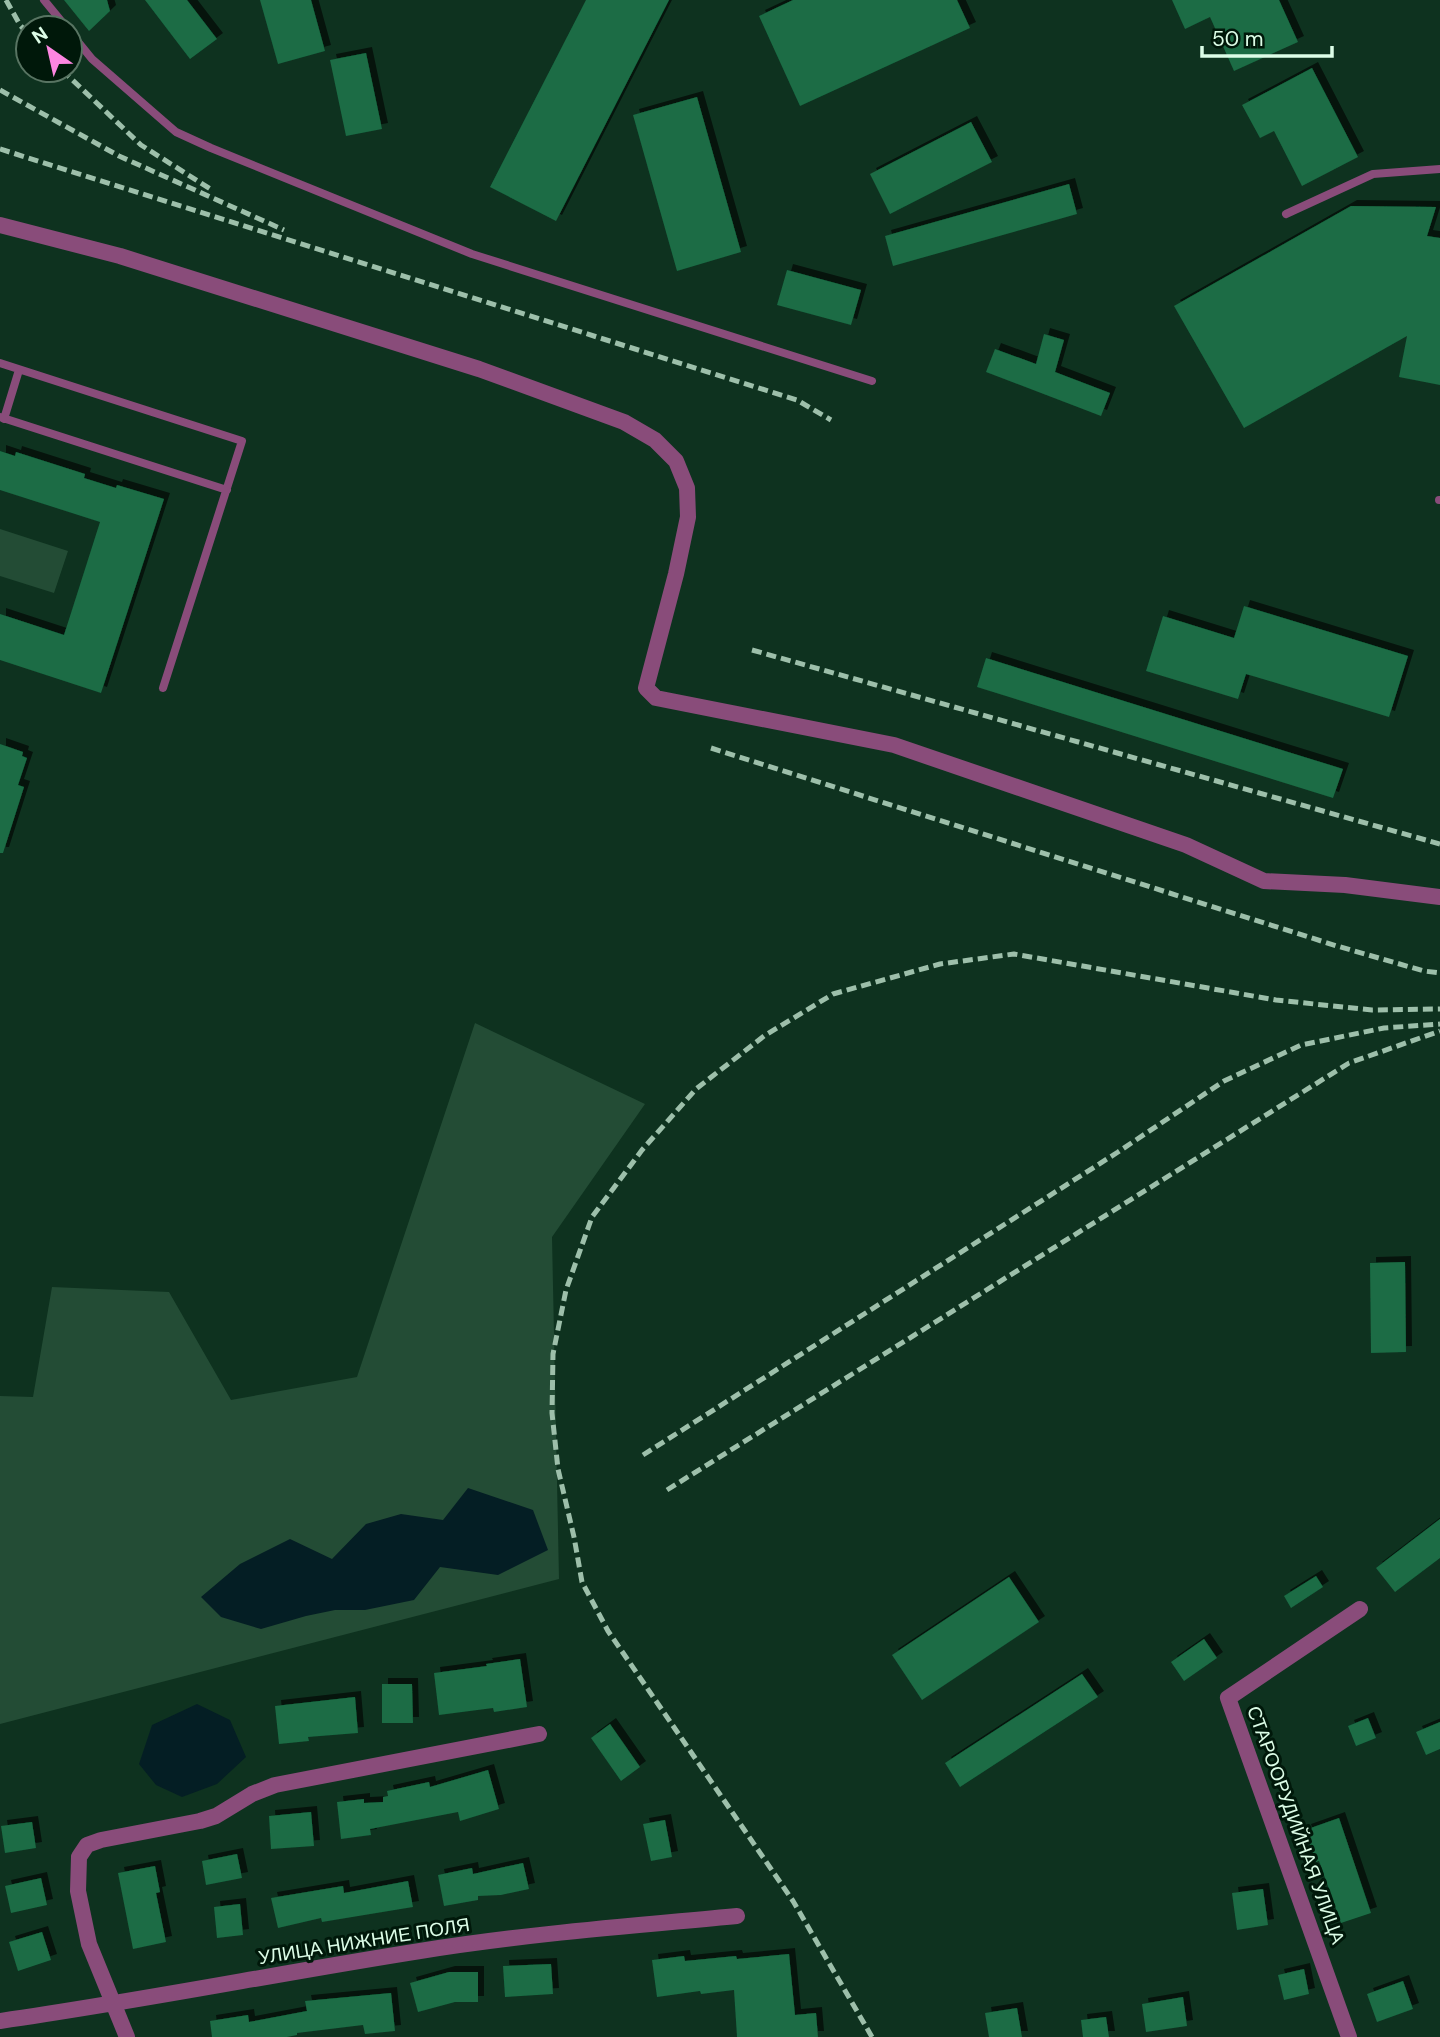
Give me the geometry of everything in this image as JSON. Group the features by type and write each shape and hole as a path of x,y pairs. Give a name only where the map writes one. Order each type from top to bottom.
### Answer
{"street":[{"path":"0,225 120,256 479,369 624,422 655,440 676,461 687,488 688,508 676,574 646,688 656,698 894,745 1186,845 1264,881 1345,885 1440,897"},
{"name":"СТАРООРУДИЙНАЯ УЛИЦА","path":"1344,2036 1228,1698 1360,1609"},
{"path":"127,2037 89,1944 78,1891 79,1857 87,1845 216,1816 252,1794 275,1785 539,1734"},
{"name":"УЛИЦА НИЖНИЕ ПОЛЯ","path":"0,2021 113,2005 421,1951 544,1934 737,1916"}],"lane":[{"path":"44,0 55,14"},
{"path":"84,49 176,132 211,148 472,254 872,381"},
{"path":"1286,214 1373,174 1440,169"},
{"path":"0,363 242,441 163,688"},
{"path":"19,370 2,418 227,490"}],"green space":[{"path":"0,529 68,551 54,593 0,576"},
{"path":"475,1023 645,1104 552,1237 559,1579 0,1724 0,1396 33,1397 52,1287 169,1292 231,1400 357,1377"}],"water":[{"path":"468,1488 533,1510 548,1550 498,1575 440,1567 414,1600 365,1610 335,1610 261,1629 221,1617 201,1597 240,1564 290,1539 332,1559 366,1524 401,1514 443,1520"},
{"path":"197,1704 230,1720 246,1757 217,1784 182,1797 156,1785 139,1764 152,1725"}],"building":[{"path":"64,0 107,0 110,11 89,31 84,25 84,14 75,14"},
{"path":"145,0 187,0 217,39 190,59"},
{"path":"260,0 311,0 325,51 278,64"},
{"path":"586,0 669,0 556,221 490,187"},
{"path":"793,0 957,0 970,28 800,106 759,16"},
{"path":"1172,0 1279,0 1298,42 1234,71 1210,17 1185,29"},
{"path":"366,53 382,129 346,136 330,60"},
{"path":"1312,68 1358,157 1302,186 1274,131 1260,138 1242,105"},
{"path":"697,97 741,252 677,271 633,115"},
{"path":"971,122 992,162 890,214 870,174"},
{"path":"1069,184 1077,214 893,266 885,236"},
{"path":"1351,206 1436,207 1427,236 1440,238 1440,385 1399,377 1407,336 1244,428 1174,306"},
{"path":"787,270 861,290 851,325 777,305"},
{"path":"1044,334 1064,340 1055,372 1110,393 1101,416 986,372 995,349 1036,364"},
{"path":"0,451 15,456 16,452 85,474 84,478 164,499 101,693 0,660 0,614 64,635 100,522 0,490"},
{"path":"1244,606 1408,656 1389,717 1246,674 1238,699 1146,671 1163,616 1234,638"},
{"path":"986,658 1343,769 1333,798 977,687"},
{"path":"0,744 23,752 22,756 27,758 18,785 24,787 3,853 0,853"},
{"path":"1405,1262 1406,1352 1371,1353 1370,1263"},
{"path":"1440,1519 1440,1558 1395,1592 1376,1568"},
{"path":"1316,1576 1323,1587 1291,1608 1284,1596"},
{"path":"1009,1577 1039,1622 922,1700 892,1655"},
{"path":"1204,1639 1217,1658 1184,1681 1171,1662"},
{"path":"520,1659 527,1707 439,1715 434,1673"},
{"path":"1082,1674 1098,1697 960,1787 945,1763"},
{"path":"382,1684 412,1684 413,1723 382,1723"},
{"path":"355,1697 358,1733 308,1737 309,1741 279,1744 275,1706"},
{"path":"1368,1718 1376,1738 1356,1746 1348,1726"},
{"path":"1440,1722 1440,1749 1426,1755 1416,1732"},
{"path":"610,1724 640,1767 621,1781 591,1738"},
{"path":"488,1770 499,1809 460,1821 458,1812 370,1829 371,1835 341,1839 337,1802 364,1799 364,1803 383,1802 383,1797 388,1796 387,1791 429,1782 430,1787"},
{"path":"311,1812 314,1846 271,1849 269,1816"},
{"path":"1339,1818 1371,1913 1341,1923 1305,1830"},
{"path":"665,1820 672,1857 651,1861 643,1824"},
{"path":"32,1822 36,1848 5,1853 1,1826"},
{"path":"237,1854 242,1878 206,1885 202,1861"},
{"path":"523,1863 529,1889 501,1895 478,1896 478,1900 444,1906 438,1875 472,1868 473,1874"},
{"path":"155,1866 160,1892 156,1893 166,1942 133,1949 118,1873"},
{"path":"41,1878 47,1905 11,1913 5,1886"},
{"path":"408,1881 413,1907 322,1922 321,1918 278,1928 271,1898 343,1886 344,1893"},
{"path":"1263,1889 1268,1925 1237,1930 1232,1893"},
{"path":"240,1904 243,1935 217,1938 214,1907"},
{"path":"42,1932 51,1960 18,1971 9,1942"},
{"path":"789,1954 795,2015 816,2013 818,2037 737,2037 734,1990 657,1997 652,1960 684,1956 685,1961 736,1956 737,1959"},
{"path":"551,1964 553,1994 505,1997 503,1966"},
{"path":"1304,1969 1309,1994 1284,2000 1278,1975"},
{"path":"449,1972 478,1972 478,2002 455,2002 418,2012 410,1983"},
{"path":"1403,1981 1413,2009 1377,2022 1367,1994"},
{"path":"391,1993 395,2031 365,2034 363,2025 297,2033 287,2037 212,2037 210,2021 248,2015 249,2022 307,2011 305,2001"},
{"path":"1183,1997 1187,2026 1146,2032 1142,2004"},
{"path":"1017,2008 1022,2037 989,2037 985,2013"},
{"path":"1106,2017 1109,2037 1083,2037 1081,2020"}],"railway":[{"path":"6,0 14,14"},
{"path":"77,84 141,145 212,190"},
{"path":"0,90 119,156 284,230"},
{"path":"0,149 797,400 831,420"},
{"path":"752,650 1440,844"},
{"path":"711,748 1337,946 1424,971 1440,973"},
{"path":"872,2037 793,1901 608,1631 582,1582 558,1469 552,1413 553,1354 566,1290 592,1217 642,1150 696,1089 764,1036 833,994 940,964 1014,954 1276,1000 1372,1010 1440,1009"},
{"path":"643,1455 1118,1152 1224,1081 1301,1045 1384,1028 1440,1024"},
{"path":"667,1490 1349,1063 1440,1031"}]}
